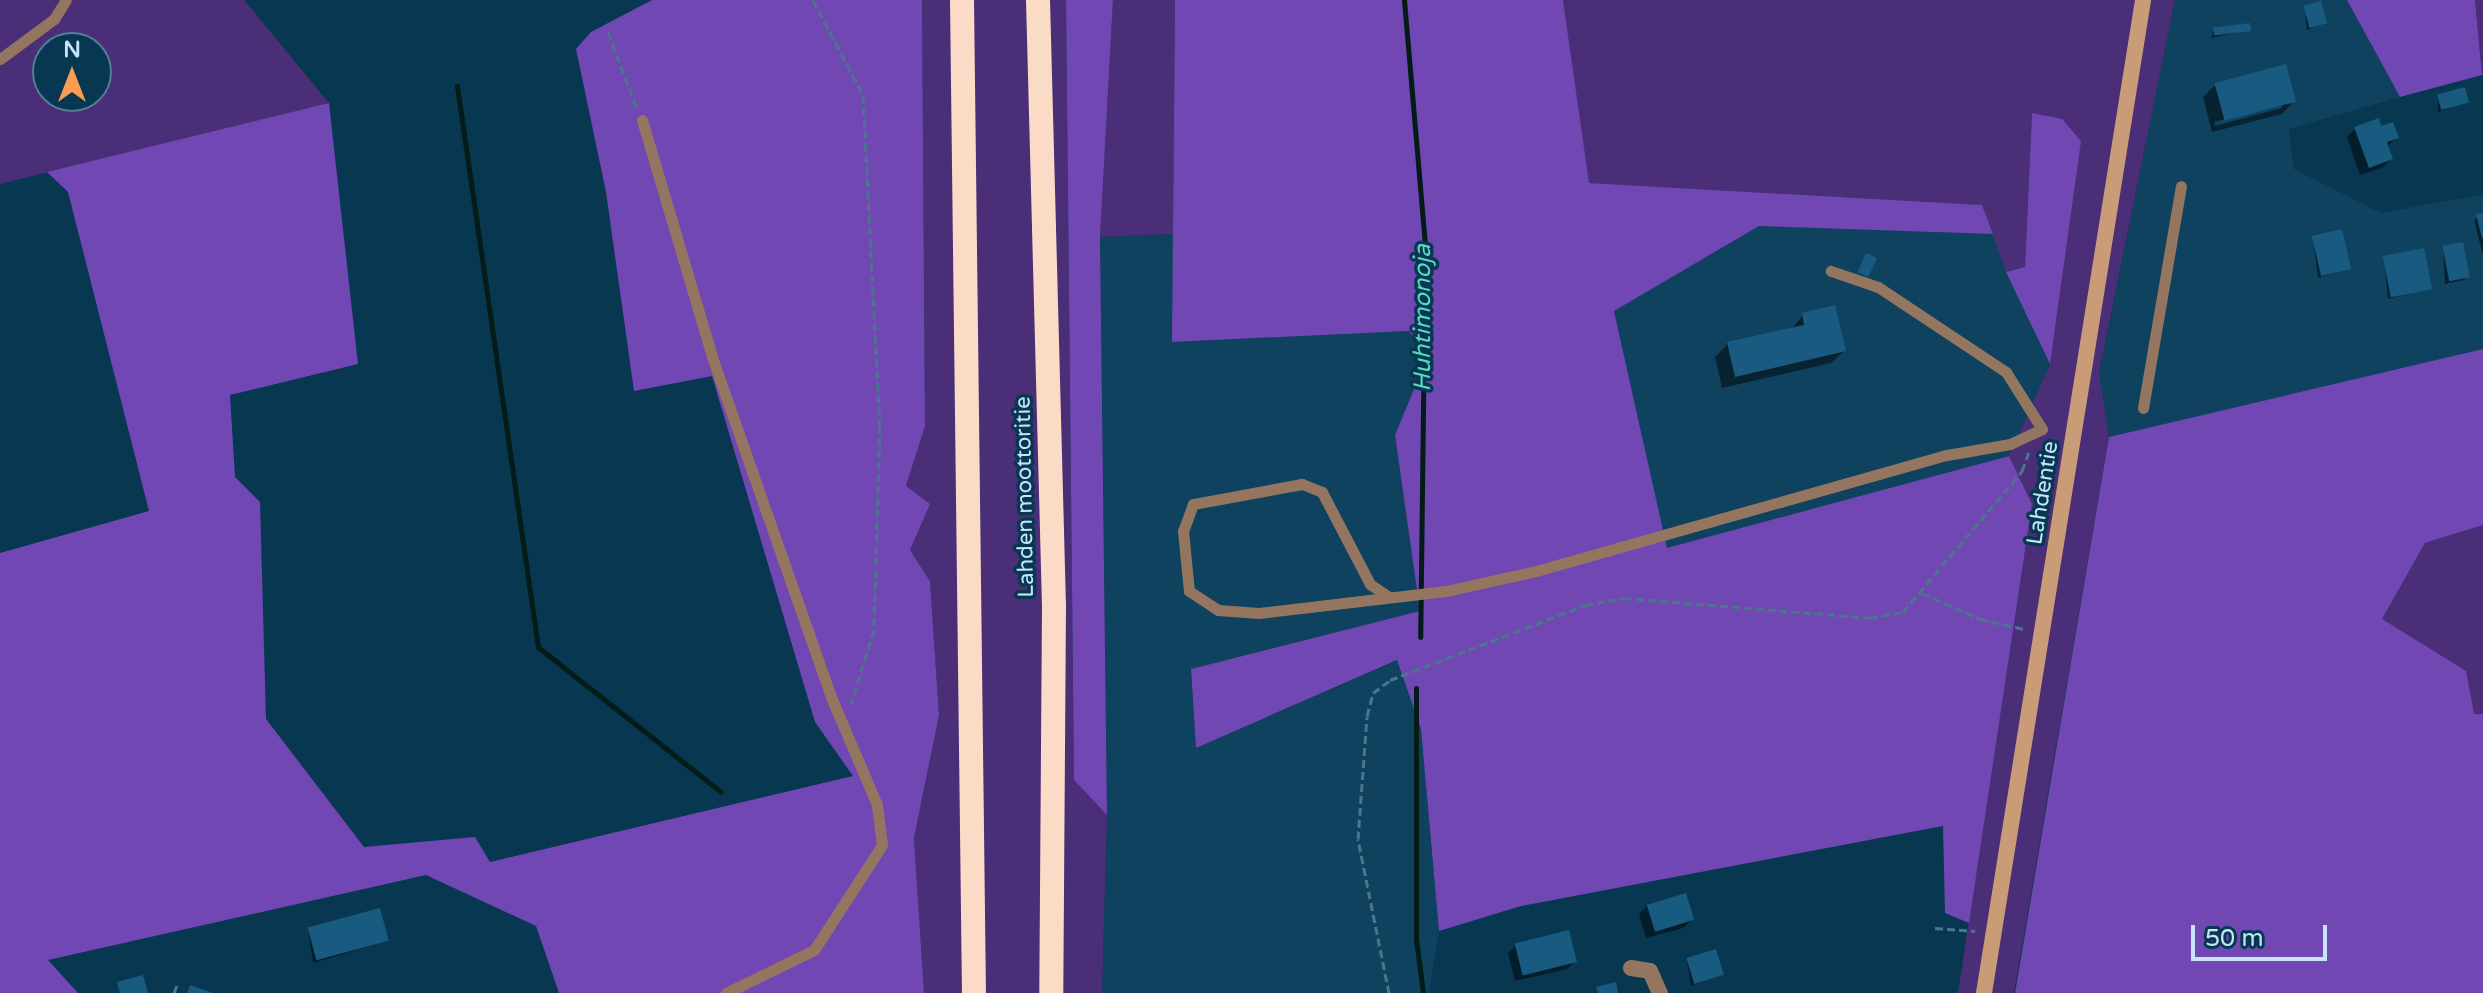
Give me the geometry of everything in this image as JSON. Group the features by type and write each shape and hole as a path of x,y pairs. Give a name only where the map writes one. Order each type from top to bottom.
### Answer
{"highway":[{"path":"962,0 974,993"},
{"name":"Lahden moottoritie","path":"1038,0 1054,605 1051,993"}],"main road":[{"name":"Lahdentie","path":"1984,993 2143,0"}],"street":[{"path":"1631,968 1650,971 1660,993"}],"lane":[{"path":"0,59 54,19 66,0"},
{"path":"642,120 712,357 844,727 877,805 882,845 814,950 726,993"},
{"path":"2143,408 2181,186"},
{"path":"1389,597 1370,584 1322,492 1302,484 1193,504 1183,531 1189,591 1218,610 1259,613 1433,593 1536,571 1969,449 2010,444 2042,429 2006,372 1878,287 1831,271"}],"path":[{"path":"813,0 863,95 880,426 874,630 844,727"},
{"path":"608,32 642,120"},
{"path":"1389,993 1358,839 1367,716 1373,693 1390,680 1585,605 1624,598 1870,618 1903,612 2022,471 2042,429"},
{"path":"1922,593 1980,619 2042,633"},
{"path":"1935,928 1993,934"},
{"path":"174,993 178,982"}],"shaded area":[{"path":"0,0 244,0 329,103 0,184"},
{"path":"652,0 922,0 925,426 906,486 930,504 910,550 930,581 939,715 914,838 924,993 559,993 536,926 426,875 48,960 78,993 0,993 0,553 149,511 68,192 47,172 329,103 358,364 230,395 235,477 260,502 266,719 364,847 475,837 490,862 853,776 815,722 712,376 634,391 606,192 576,49 591,32"},
{"path":"922,0 1066,0 1074,780 1107,815 1102,993 924,993 914,838 939,715 930,581 910,550 929,504 906,486 925,426"},
{"path":"1066,0 1113,0 1100,237 1107,815 1074,780"},
{"path":"1113,0 1175,0 1173,234 1100,237"},
{"path":"1175,0 1563,0 1589,183 1982,205 1993,234 1759,226 1614,311 1667,548 2009,456 2032,504 1969,923 1945,913 1943,826 1521,906 1439,931 1421,729 1397,660 1196,748 1191,669 1420,611 1395,435 1427,358 1409,331 1172,342"},
{"path":"1563,0 2175,0 2099,373 2109,437 2014,993 1958,993 2032,504 2009,456 2050,364 2032,114 2025,267 2006,272 1982,205 1588,183"},
{"path":"2175,0 2347,0 2400,97 2289,129 2294,169 2381,213 2483,194 2483,349 2109,437 2099,374"},
{"path":"2347,0 2475,0 2482,75 2400,97"},
{"path":"2475,0 2483,0 2483,77 2482,75"},
{"path":"2032,113 2062,119 2081,141 2050,364 2006,272 2025,267"},
{"path":"1759,226 1993,234 2050,364 2009,456 1667,549 1614,310"},
{"path":"1173,234 1173,342 1409,331 1427,359 1395,435 1420,611 1191,669 1196,748 1398,660 1421,729 1439,931 1429,993 1102,993 1107,815 1100,237"},
{"path":"2483,349 2483,525 2425,543 2382,619 2466,671 2474,714 2483,714 2483,993 2015,993 2109,437"},
{"path":"2483,525 2483,714 2474,714 2382,619 2425,543"}],"building":[{"path":"2321,1 2327,23 2310,28 2304,6"},
{"path":"2250,23 2251,31 2214,35 2213,28"},
{"path":"2286,64 2296,102 2225,121 2215,83"},
{"path":"2465,87 2469,102 2441,110 2437,95"},
{"path":"2379,118 2381,126 2393,122 2399,138 2387,142 2393,159 2369,168 2354,127"},
{"path":"2483,213 2483,238 2482,238 2476,214"},
{"path":"2342,229 2351,269 2321,276 2312,236"},
{"path":"2463,242 2470,277 2449,281 2442,246"},
{"path":"2424,248 2432,289 2391,297 2383,256"},
{"path":"1866,253 1877,258 1868,277 1857,272"},
{"path":"1835,305 1846,351 1735,377 1727,342 1804,325 1802,313"},
{"path":"1686,893 1694,920 1655,932 1647,905"},
{"path":"380,908 389,941 316,960 308,927"},
{"path":"1569,930 1577,962 1523,976 1515,944"},
{"path":"1716,949 1724,975 1694,984 1686,958"},
{"path":"143,975 148,993 120,993 117,982"},
{"path":"1616,982 1618,993 1598,993 1596,987"},
{"path":"190,985 213,993 187,993"}],"waterway":[{"name":"Huhtimonoja","path":"1404,0 1425,246 1420,637"},
{"path":"457,86 538,647 721,792"},
{"name":"Huhtimonoja","path":"1416,688 1416,939 1423,993"}]}
